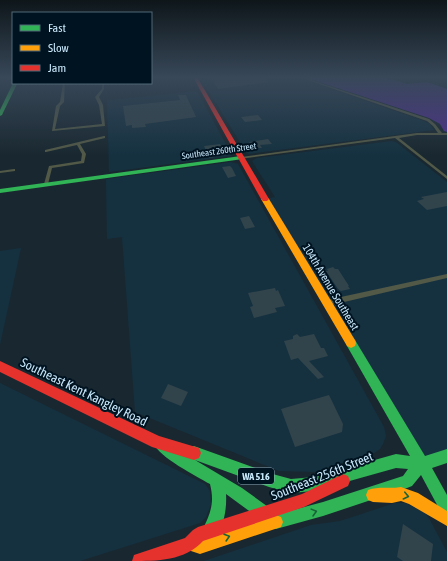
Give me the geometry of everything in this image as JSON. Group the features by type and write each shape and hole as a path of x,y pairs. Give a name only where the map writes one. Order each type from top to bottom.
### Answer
{"street":[{"path":"0,115 6,103"},
{"path":"61,103 58,106 53,130 104,125 101,103"},
{"name":"104th Avenue Southeast","path":"210,103 447,509"},
{"path":"378,103 428,120 434,124 441,134"},
{"name":"Southeast 260th Street","path":"0,191 427,133 447,134"},
{"path":"46,151 104,137"},
{"path":"396,137 447,178"},
{"path":"46,184 50,167 83,162 84,154 78,143"},
{"path":"0,172 14,170"},
{"path":"327,304 447,276"},
{"name":"Southeast Kent Kangley Road","path":"0,366 157,442 186,450 269,480 291,486 314,484 358,473"},
{"name":"Southeast Kent Kangley Road","path":"157,442 171,454 237,493 276,522"},
{"name":"Southeast 256th Street","path":"140,561 190,544 198,536 210,531 317,495 358,473 396,461 422,464 447,456"},
{"path":"180,459 186,457 225,471 231,470 232,467"},
{"name":"Southeast 256th Street","path":"190,544 200,546 367,495 407,481 422,464"},
{"path":"210,531 220,510 220,495 216,481"},
{"path":"367,495 392,496 401,494 420,501 447,519"}],"shaded area":[{"path":"107,103 204,103 232,155 231,156 109,172"},
{"path":"216,103 373,103 424,121 430,124 434,130 249,154 246,152"},
{"path":"384,103 447,103 447,132 444,131 440,124 429,118"},
{"path":"391,141 396,142 447,182 447,456 422,464 265,199 275,197 252,161 257,158"},
{"path":"231,162 238,164 384,427 386,436 383,444 380,449 374,453 314,472 279,471 135,412 122,237 107,239 106,179"},
{"path":"21,248 0,345 0,251"},
{"path":"0,383 205,484 210,491 211,504 206,517 200,523 80,561 0,561"},
{"path":"395,503 405,503 424,512 430,520 447,552 447,561 204,561 311,525 340,521"}],"building":[{"path":"150,103 190,103 196,117 145,124 146,127 132,128 132,125 126,126 123,106"},
{"path":"258,115 262,120 245,122 241,117"},
{"path":"268,139 272,144 260,145 262,148 253,148 249,142"},
{"path":"220,144 226,155 209,158 204,146"},
{"path":"230,166 236,176 228,178 222,167"},
{"path":"447,192 447,206 427,210 417,201 424,199 421,197"},
{"path":"249,216 255,227 245,229 240,218"},
{"path":"333,267 338,269 350,289 341,291 338,289 326,271 328,271 327,269"},
{"path":"275,288 276,291 278,290 285,306 275,308 277,312 254,318 250,307 253,306 248,293"},
{"path":"297,334 300,337 314,334 321,348 324,348 328,356 309,361 324,377 318,379 298,358 291,360 284,341 293,339 293,336"},
{"path":"168,384 188,392 181,406 161,398"},
{"path":"329,395 343,424 342,432 295,447 281,409"},
{"path":"403,524 433,544 431,561 403,561 397,557"}],"traffic: fast":[{"path":"0,115 6,103"},
{"path":"0,191 241,158"},
{"path":"351,343 422,464"},
{"path":"160,444 171,453 237,493 276,522 323,509 407,481 422,464"},
{"path":"194,453 269,480 291,486 314,484 396,461 422,464 447,456"},
{"path":"422,464 447,509"},
{"path":"210,531 216,519 219,507 219,494 216,481"}],"traffic: slow":[{"path":"265,199 351,343"},
{"path":"373,495 392,496 401,494 413,498 447,519"},
{"path":"190,544 200,546 276,522"}],"traffic: jam":[{"path":"210,103 265,199"},
{"path":"0,366 157,442 194,453"},
{"path":"140,561 190,544 198,535 304,500 343,481"}]}
